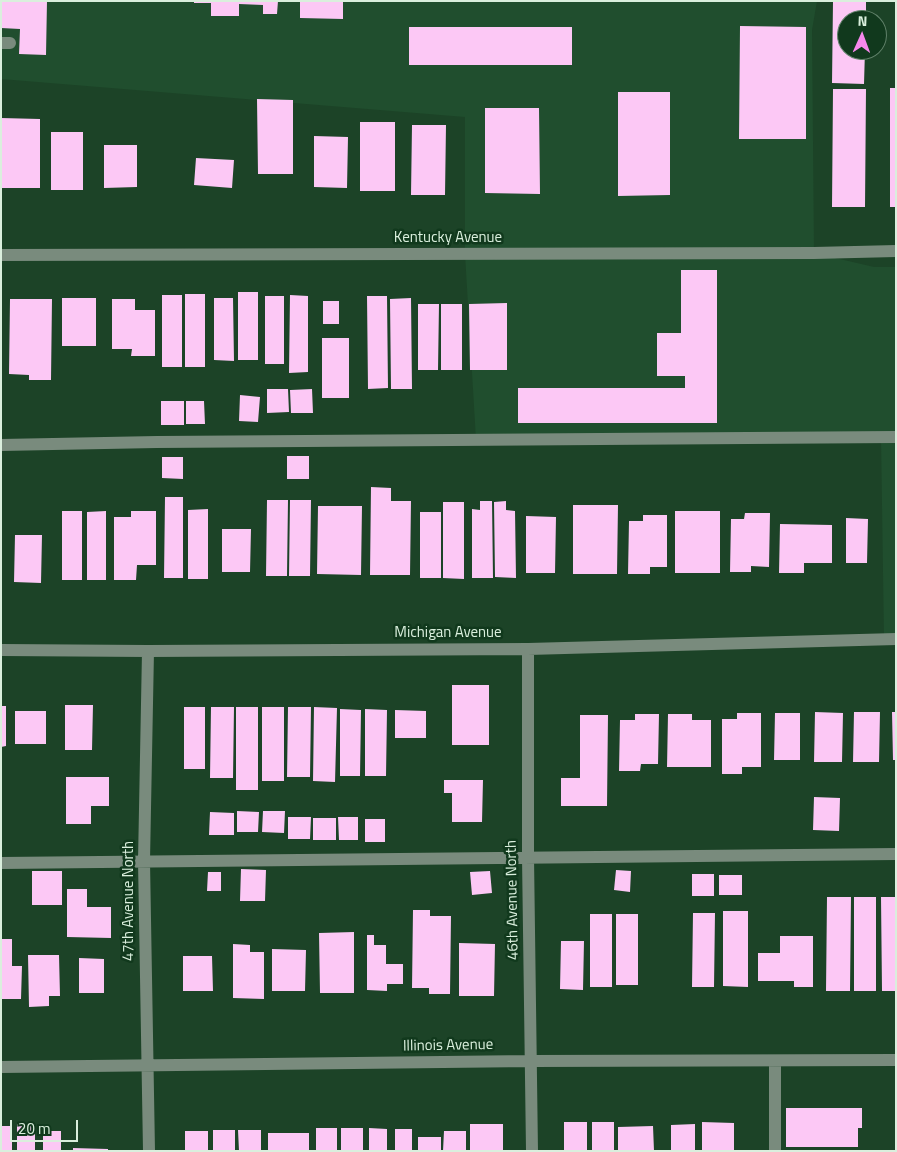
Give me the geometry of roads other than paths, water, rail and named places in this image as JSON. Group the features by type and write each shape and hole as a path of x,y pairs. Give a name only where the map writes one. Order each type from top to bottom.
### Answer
{"street":[{"name":"Kentucky Avenue","path":"1,255 814,253 896,251"},
{"path":"1,445 167,442 896,437"},
{"name":"Michigan Avenue","path":"1,650 528,649 896,639"},
{"name":"46th Avenue North","path":"528,649 528,858 532,1151"},
{"name":"47th Avenue North","path":"148,651 144,861 149,1151"},
{"path":"1,863 896,854"},
{"name":"Illinois Avenue","path":"1,1067 531,1061 896,1060"},
{"path":"775,1061 775,1151"}]}
